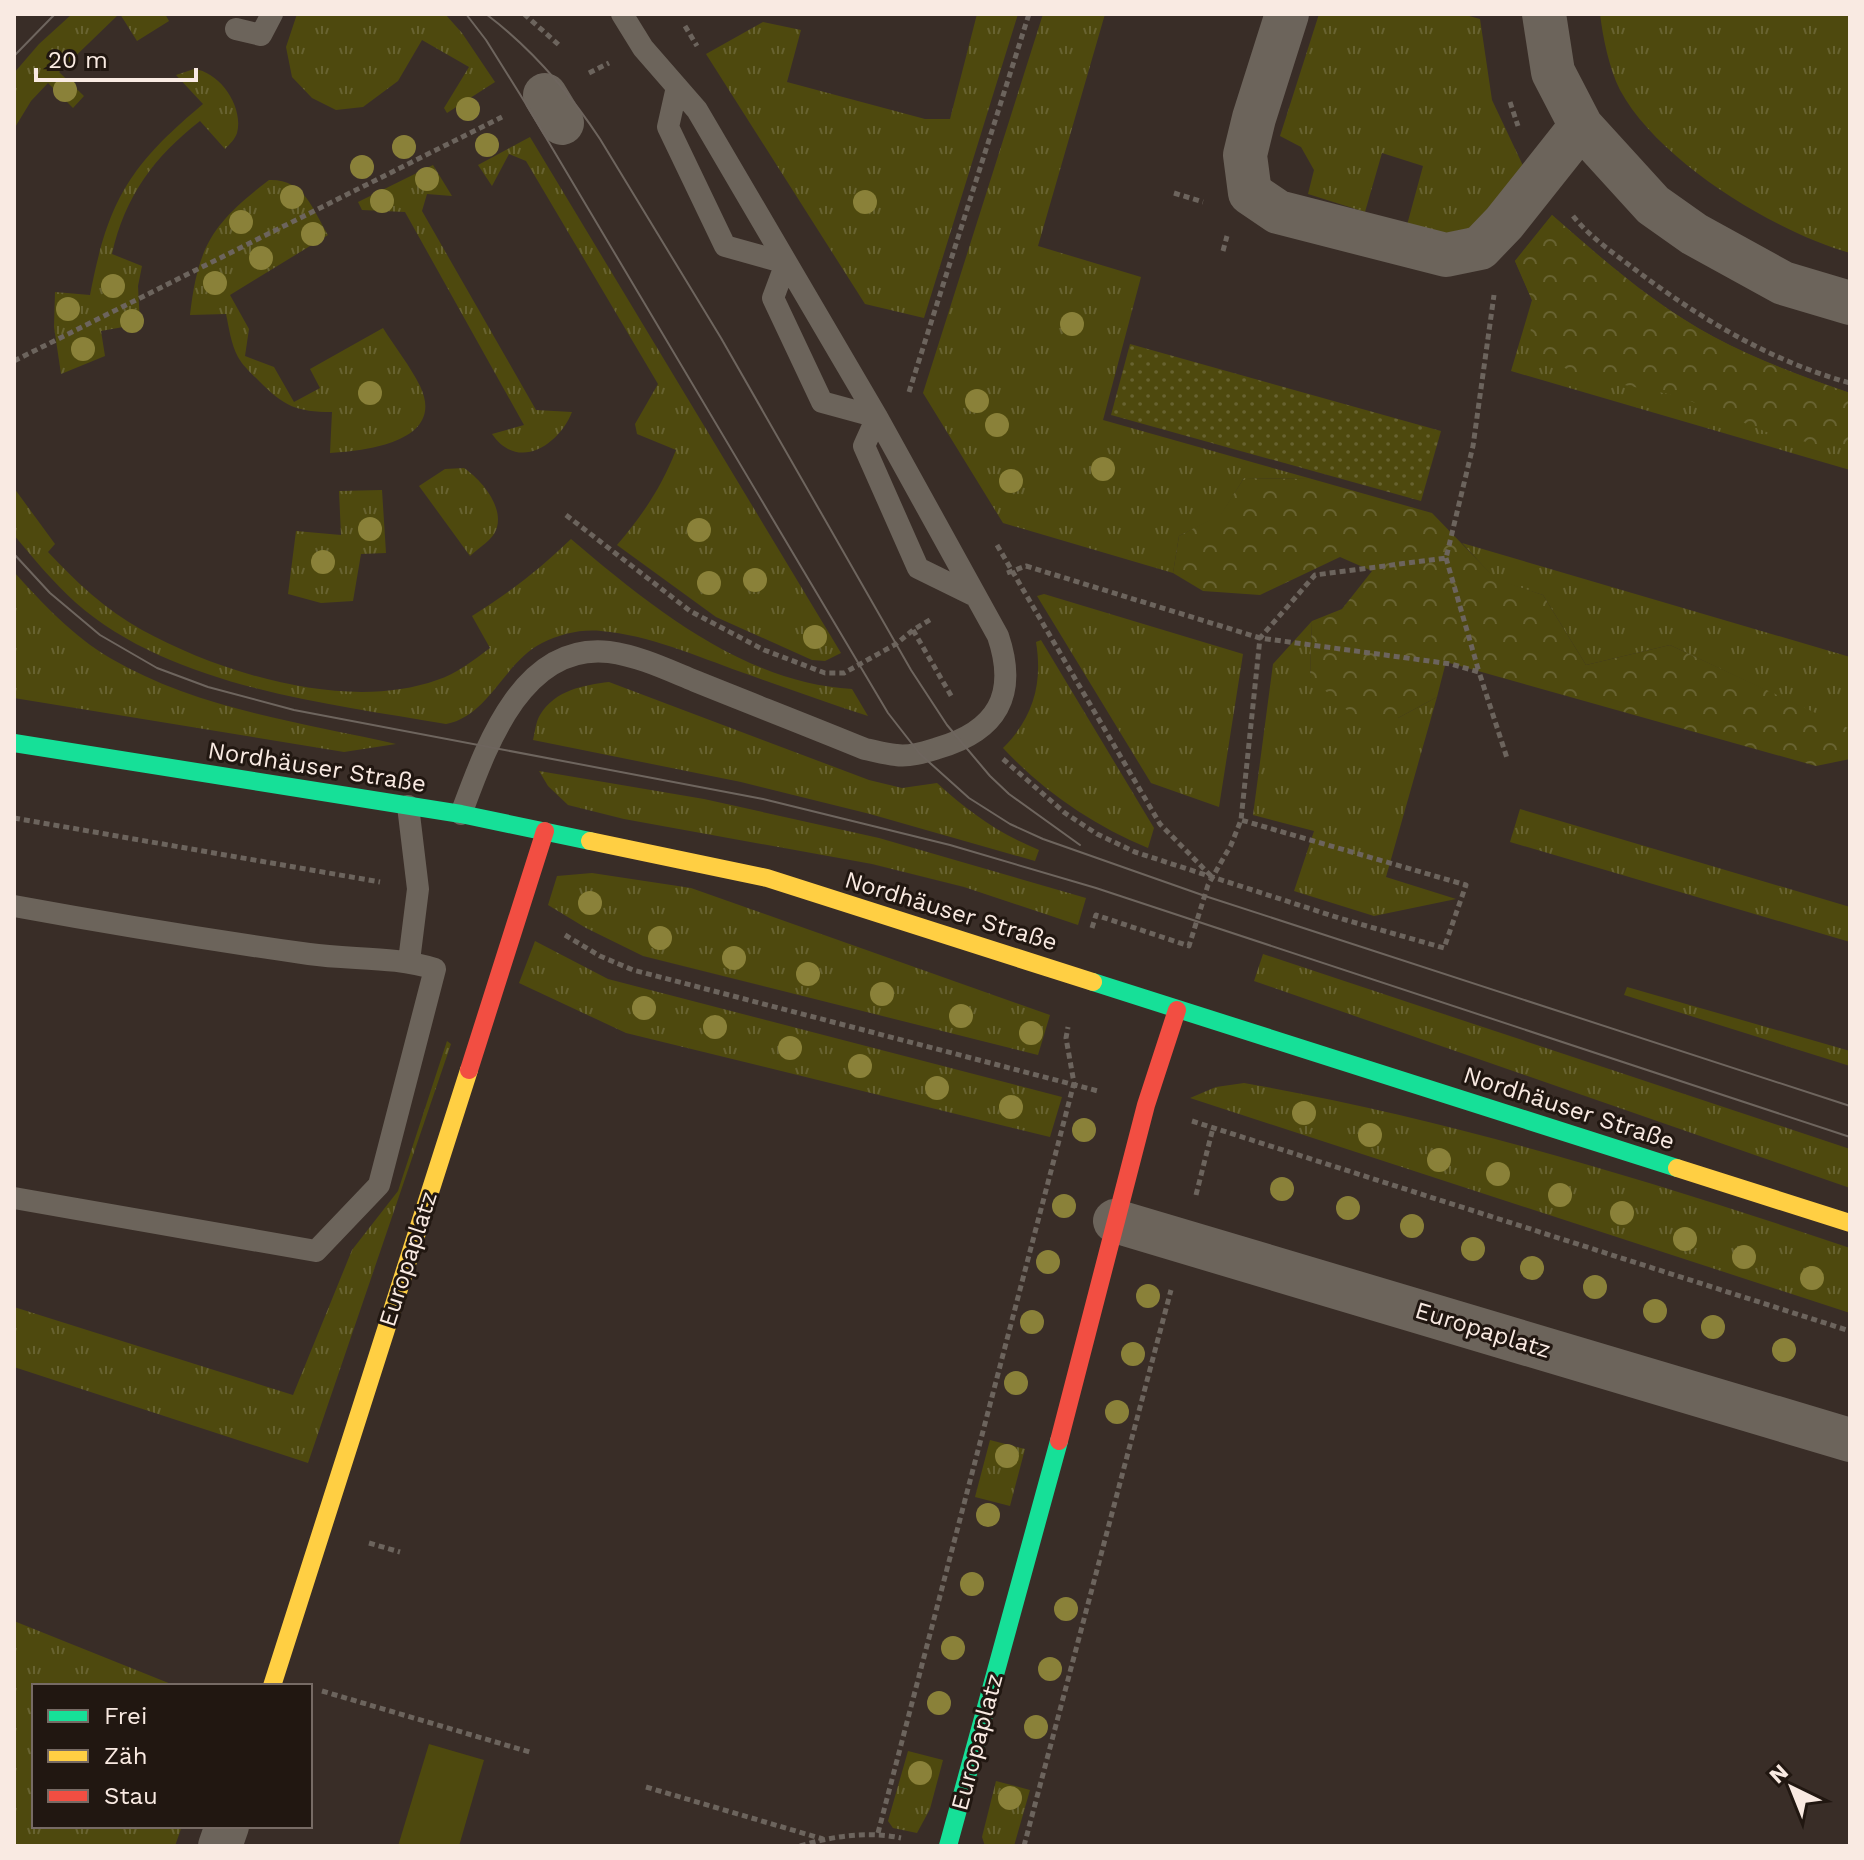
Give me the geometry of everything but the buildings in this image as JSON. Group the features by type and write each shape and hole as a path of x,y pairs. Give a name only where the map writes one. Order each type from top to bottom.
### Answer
{"main road":[{"name":"Nordhäuser Straße","path":"14,743 461,814 767,878 1850,1223"},
{"name":"Europaplatz","path":"273,1684 545,831"},
{"name":"Europaplatz","path":"948,1846 1053,1464 1146,1105 1177,1010"}],"street":[{"path":"1287,14 1245,155 1250,193 1278,212 1446,255 1480,248 1504,223 1581,126"},
{"path":"1544,14 1553,72 1581,126 1653,205 1694,234 1783,283 1850,303"},
{"name":"Europaplatz","path":"1115,1221 1850,1440"}],"lane":[{"path":"236,29 261,35 272,14"},
{"path":"461,814 486,747 506,711 553,664 588,652 609,652 654,665 865,749 897,756 920,754 960,742 977,733 999,704 1006,684 1006,659 998,636 877,417 697,110 643,48 622,14"},
{"path":"677,87 668,127 725,246 786,263"},
{"path":"786,263 773,298 822,402 877,417"},
{"path":"877,417 864,446 918,568 973,595"},
{"path":"408,806 418,889 409,961"},
{"path":"14,906 142,930 297,952 409,961 435,969 379,1185 316,1251 14,1198"}],"path":[{"path":"908,396 1029,14"},
{"path":"14,361 461,137"},
{"path":"1504,223 1473,446 1446,558 1507,758"},
{"path":"566,515 690,611 725,632 806,667 835,675 896,644 913,630 1012,570 1026,566 1260,638 1451,664 1479,672"},
{"path":"1189,946 1212,877 1231,845 1241,820 1260,638 1315,575 1446,558"},
{"path":"913,630 952,698 977,733 1037,791 1097,834 1135,852 1339,918 1444,948 1466,885 1241,820"},
{"path":"14,818 418,889"},
{"path":"519,912 551,926 600,956 633,970 1074,1083 1850,1331"},
{"path":"878,1833 1074,1083"},
{"path":"1024,1846 1213,1128"},
{"path":"312,1689 533,1753"},
{"path":"646,1787 823,1839"},
{"path":"800,1846 823,1839 878,1833 907,1840"}],"green space":[{"path":"72,14 119,14 59,72 84,96 73,108 48,83 31,101 14,129 14,73 39,44"},
{"path":"120,14 165,14 169,21 137,41"},
{"path":"297,14 445,14 462,33 495,82 447,113 444,108 469,67 422,40 398,81 363,107 336,110 312,98 292,77 286,47"},
{"path":"977,14 1018,14 924,318 865,304 706,54 763,22 801,30 787,82 925,119 950,119"},
{"path":"1043,14 1105,14 1038,246 1141,277 1103,420 1312,479 1244,478 1221,515 1179,536 1173,573 1003,523 923,393"},
{"path":"1319,14 1462,14 1480,19 1492,100 1527,174 1474,230 1443,236 1407,225 1423,166 1382,153 1365,212 1308,194 1314,170 1301,147 1280,136"},
{"path":"1600,14 1850,14 1850,253 1788,229 1754,211 1690,167 1661,142 1638,117 1620,90 1607,53"},
{"path":"194,69 213,77 228,92 237,112 236,135 225,149 200,121 169,149 144,179 125,214 112,254 142,266 138,286 140,324 101,331 105,356 61,374 54,327 55,292 90,295 105,234 126,188 157,147 203,104 176,75"},
{"path":"530,137 841,653 825,661 812,660 716,617 617,545 651,500 676,450 637,434 635,424 658,384 526,161 509,154 492,186 478,165"},
{"path":"433,165 452,196 427,194 422,211 536,410 572,412 558,435 537,450 514,451 502,445 492,434 524,425 405,212 362,210 358,202"},
{"path":"269,180 291,184 299,190 312,205 328,235 230,295 249,329 245,356 274,367 294,402 320,388 310,369 383,328 420,386 425,405 422,420 413,431 398,440 363,450 330,453 332,412 291,406 268,390 238,357 226,314 190,315 198,270 212,237 234,209"},
{"path":"1552,215 1670,311 1764,361 1850,393 1850,470 1511,371 1532,300 1515,261"},
{"path":"1552,215 1670,311 1763,361 1850,393 1850,444 1829,447 1774,435 1678,396 1576,375 1530,346 1532,300 1515,261"},
{"path":"1130,344 1441,431 1421,501 1111,415"},
{"path":"464,468 485,488 498,516 494,534 470,556 419,486 445,469"},
{"path":"1244,478 1312,479 1432,513 1496,579 1543,595 1586,665 1670,645 1850,729 1850,759 1816,766 1446,662 1437,697 1398,718 1358,720 1310,677 1312,621 1342,609 1372,571 1340,557 1260,595 1203,591 1173,573 1179,536 1221,514"},
{"path":"14,488 55,544 48,552 104,604 142,630 174,646 247,674 286,684 365,692 402,689 437,680 465,666 490,648 472,616 548,561 571,539 633,590 701,637 736,657 774,672 812,684 852,689 868,716 655,642 619,633 593,631 571,633 542,643 517,663 474,711 446,724 301,699 251,687 156,654 114,631 75,602 14,535"},
{"path":"382,490 386,553 361,554 353,601 321,603 288,594 296,531 341,535 339,491"},
{"path":"1462,543 1850,657 1850,730 1670,645 1586,665 1543,595 1496,580"},
{"path":"14,572 83,640 143,675 213,702 396,744 344,752 14,698"},
{"path":"1044,594 1243,654 1219,807 1151,783 1037,596"},
{"path":"1312,621 1310,677 1398,718 1437,697 1386,877 1456,899 1374,916 1294,891 1314,831 1253,815 1273,664"},
{"path":"1041,640 1154,828 1148,848 1070,806 1035,779 1003,748 1022,725 1033,700 1038,672 1036,642"},
{"path":"609,682 869,780 902,788 937,783 985,821 1039,850 1035,861 870,814 741,782 533,740 539,717 554,700 580,687"},
{"path":"539,771 704,799 879,838 1086,898 1078,925 964,887 872,864 624,819 568,805 548,786"},
{"path":"1520,809 1850,907 1850,942 1510,842"},
{"path":"592,873 691,888 1050,1015 1038,1055 643,956 548,905 557,876"},
{"path":"535,941 608,979 1062,1097 1050,1137 626,1033 519,983"},
{"path":"1263,954 1850,1149 1850,1188 1254,981"},
{"path":"1627,987 1850,1051 1850,1066 1624,995"},
{"path":"447,1041 451,1044 308,1463 14,1367 14,1307 293,1395 352,1250 398,1191"},
{"path":"1244,1083 1474,1133 1626,1176 1850,1248 1850,1313 1190,1098 1216,1087"},
{"path":"990,1440 1025,1449 1010,1506 975,1497"},
{"path":"14,1621 171,1684 32,1684 32,1828 181,1828 175,1846 14,1846"},
{"path":"429,1744 484,1760 459,1846 398,1846"},
{"path":"908,1751 943,1760 930,1809 917,1833 893,1828 888,1821"},
{"path":"996,1781 1030,1790 1014,1846 985,1846 982,1837"}],"tram line":[{"path":"14,56 55,14"},
{"path":"466,14 526,104 888,713 920,754 969,798 1010,824 1043,839 1205,896 1850,1106"},
{"path":"486,14 548,72 600,139 721,338 911,670 947,725 1009,794 1080,845"},
{"path":"14,554 50,593 100,635 157,668 208,687 294,710 763,799 950,845 1096,888 1850,1137"}],"traffic: fast":[{"path":"14,743 461,814 590,841"},
{"path":"1093,982 1677,1168"},
{"path":"948,1846 1059,1441"}],"traffic: slow":[{"path":"590,841 767,878 1093,982"},
{"path":"273,1684 469,1070"},
{"path":"1677,1168 1850,1223"}],"traffic: jam":[{"path":"469,1070 545,831"},
{"path":"1059,1441 1146,1105 1177,1010"}]}
